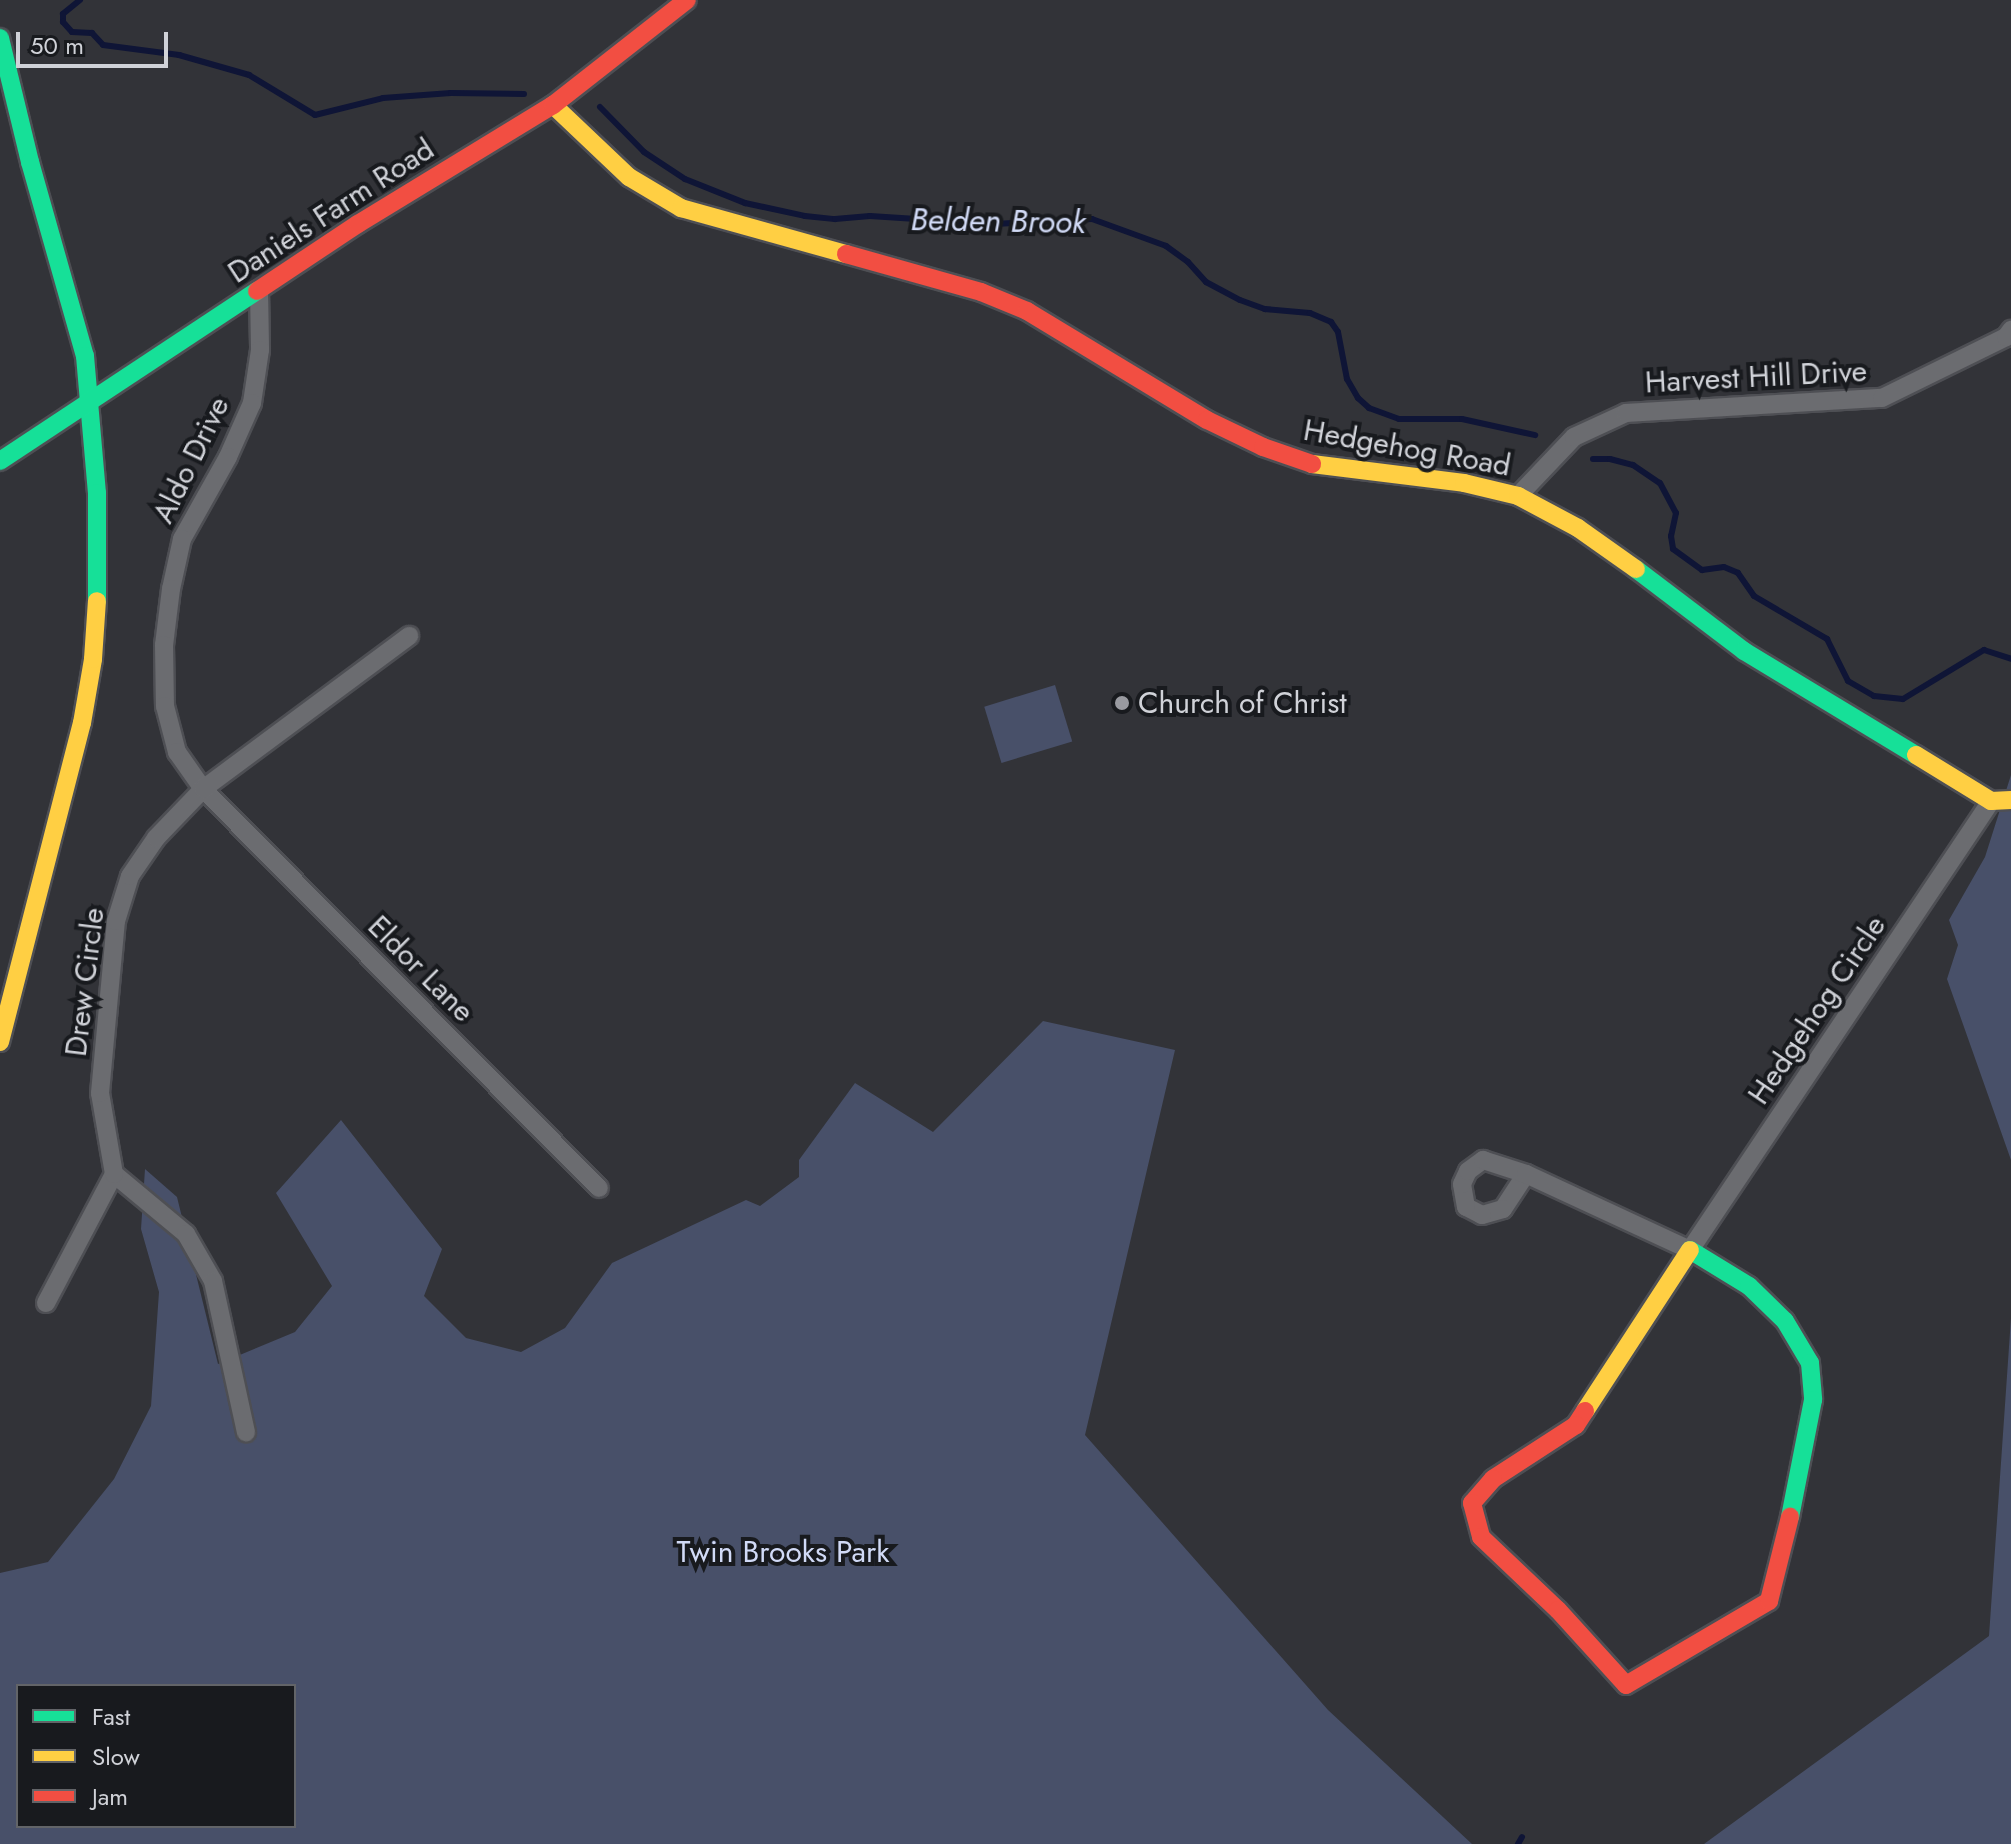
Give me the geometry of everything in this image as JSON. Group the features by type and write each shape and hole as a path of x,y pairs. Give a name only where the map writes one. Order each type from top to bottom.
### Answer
{"main road":[{"name":"Daniels Farm Road","path":"0,461 358,224 553,105 687,0"},
{"path":"0,38 30,162 82,343 91,401 99,564 93,659 68,785 0,1042"},
{"name":"Hedgehog Road","path":"553,105 629,177 681,208 981,292 1027,311 1085,343 1207,420 1263,447 1319,466 1464,483 1518,496 1578,528 1666,590 1744,651 1991,801"},
{"path":"1991,801 2011,800"},
{"name":"Hedgehog Circle","path":"1690,1250 1749,1286 1785,1321 1810,1363 1813,1400 1802,1471 1769,1601 1626,1685 1558,1610 1481,1537 1472,1503 1493,1479 1576,1425 1690,1250"}],"street":[{"name":"Aldo Drive","path":"203,789 177,752 165,706 164,645 182,539 228,457 252,403 260,350 259,290"},
{"name":"Harvest Hill Drive","path":"1518,496 1574,437 1626,413 1882,398 2006,337 2011,330"},
{"name":"Drew Circle","path":"114,1174 100,1093 116,921 130,876 156,838 203,789 409,636"},
{"name":"Eldor Lane","path":"203,789 599,1188"},
{"name":"Hedgehog Circle","path":"1526,1174 1690,1250 1991,801"},
{"path":"46,1303 114,1174 186,1234 213,1281 246,1432"}],"green space":[{"path":"1055,685 1072,741 1001,763 984,707"},
{"path":"2011,775 2011,1160 1947,979 1958,945 1949,920 1985,857"},
{"name":"Twin Brooks Park","path":"1043,1021 1175,1050 1085,1435 1328,1710 1472,1844 0,1844 0,1573 48,1562 114,1479 151,1406 159,1292 141,1229 145,1169 177,1197 218,1364 295,1332 332,1286 276,1193 341,1120 442,1249 424,1296 466,1338 521,1352 565,1328 612,1263 746,1200 760,1206 799,1177 799,1160 855,1083 933,1132"},
{"path":"2011,1318 2011,1844 1704,1844 1989,1636"}],"waterway":[{"name":"Belden Brook","path":"80,0 63,14 63,22 72,32 92,33 103,45 179,55 249,75 315,115 383,98 451,93 524,94"},
{"name":"Belden Brook","path":"600,107 644,152 685,179 745,203 835,219 870,216 994,224 1092,219 1166,246 1188,262 1206,282 1240,300 1265,309 1310,313 1331,322 1338,332 1347,379 1358,398 1369,408 1399,419 1462,419 1535,435"},
{"name":"Belden Brook","path":"1593,459 1610,459 1633,465 1660,483 1676,513 1671,536 1673,549 1702,570 1724,567 1738,573 1754,596 1827,639 1848,681 1874,696 1903,699 1984,650 2011,659"},
{"path":"1518,1844 1522,1837"}],"traffic: fast":[{"path":"0,38 30,162 85,356 97,493 97,601"},
{"path":"0,461 257,291"},
{"path":"1636,569 1744,651 1916,755"},
{"path":"1690,1250 1749,1286 1785,1321 1810,1363 1813,1400 1790,1517"}],"traffic: slow":[{"path":"553,105 629,177 681,208 846,254"},
{"path":"1312,464 1464,483 1518,496 1578,528 1636,569"},
{"path":"0,1042 82,723 93,659 97,601"},
{"path":"1916,755 1991,801 2011,800"},
{"path":"1585,1411 1690,1250"}],"traffic: jam":[{"path":"257,291 358,224 553,105 687,0"},
{"path":"846,254 981,292 1027,311 1207,420 1263,447 1312,464"},
{"path":"1585,1411 1576,1425 1493,1479 1472,1503 1481,1537 1558,1610 1626,1685 1769,1601 1790,1517"}],"place":[{"name":"Church of Christ","path":"1122,703"}]}
